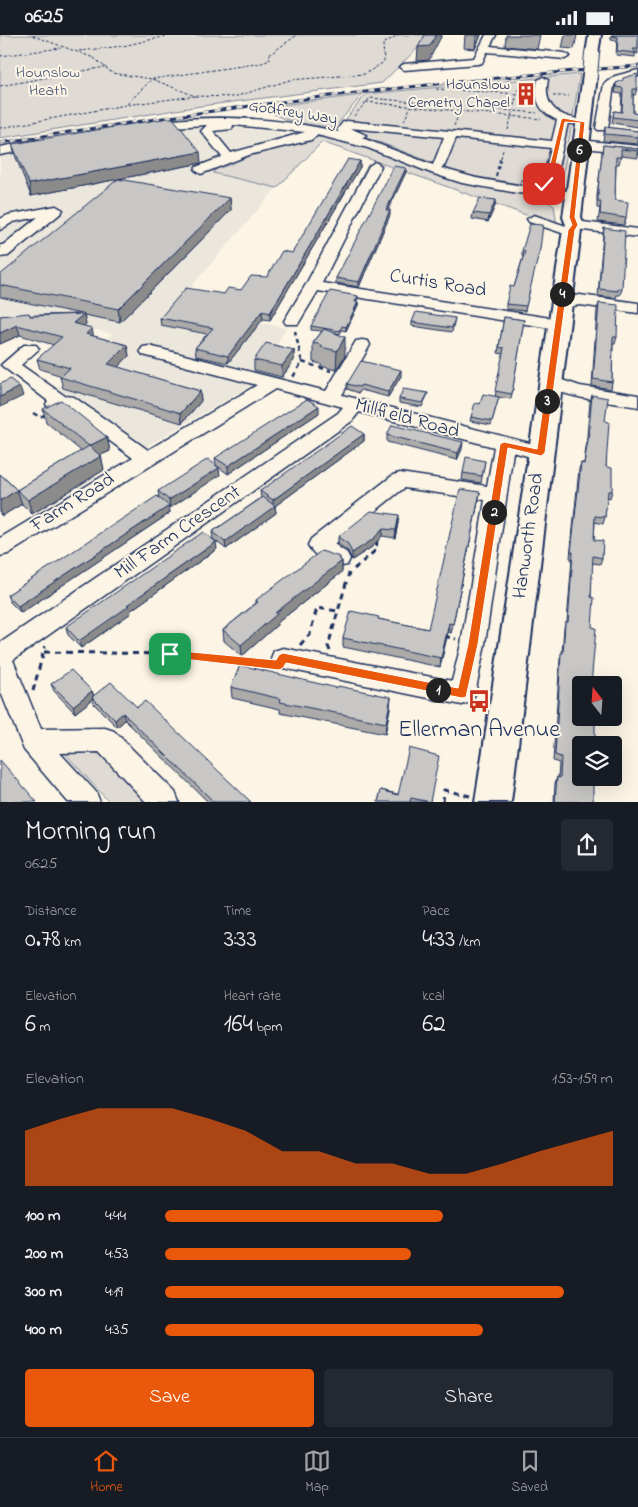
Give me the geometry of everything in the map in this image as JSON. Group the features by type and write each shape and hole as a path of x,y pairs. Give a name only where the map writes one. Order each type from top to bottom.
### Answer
{"main road":[{"name":"Hanworth Road","path":"493,802 557,324 568,297 573,228 572,217 582,124 595,35"}],"street":[{"path":"404,67 478,61 484,53 491,35"},
{"path":"446,54 484,53 567,56"},
{"path":"543,80 542,102 560,118 607,129 608,84 619,78 638,73"},
{"path":"557,145 347,124 343,130 382,142 439,165 495,180 533,185 549,182 557,145 560,118"},
{"name":"Godfrey Way","path":"137,127 218,120 280,124 359,141 460,179 501,187 575,197"},
{"path":"228,157 208,131 210,128 250,130 267,146"},
{"path":"201,170 228,157 307,137 315,130"},
{"path":"439,165 451,135"},
{"path":"3,151 53,141"},
{"path":"580,144 638,150"},
{"path":"292,321 313,286 374,166"},
{"path":"0,226 8,219 56,210 3,253 0,249"},
{"path":"534,219 573,228 638,233"},
{"name":"Curtis Road","path":"313,286 557,324"},
{"path":"568,297 638,307"},
{"path":"331,399 362,345"},
{"path":"30,349 5,363 57,403 68,401 146,458"},
{"path":"148,351 281,384"},
{"name":"Millfield Road","path":"281,384 354,406 541,453"},
{"name":"Farm Road","path":"0,548 146,458 281,384"},
{"path":"549,388 638,401"},
{"name":"Mill Farm Crescent","path":"86,802 29,730 0,658 344,417 354,406"},
{"name":"Hanworth Road","path":"288,653 462,694 473,644 504,444"},
{"path":"344,566 319,545 400,480 496,494"},
{"path":"29,730 105,740 165,802"}],"path":[{"path":"32,35 94,58 112,73 152,79 194,95"},
{"path":"78,51 123,46 171,35"},
{"path":"126,105 152,79 209,69 262,63 270,60 269,55 298,35"},
{"path":"0,128 126,105 194,95 234,97 290,80 365,74 384,62 383,44 398,35"},
{"path":"0,56 63,48"},
{"path":"0,86 105,67"},
{"path":"436,89 522,94"},
{"path":"347,124 370,98 560,118"},
{"path":"366,102 560,118"},
{"path":"400,129 411,106"},
{"path":"451,135 460,111"},
{"path":"292,321 297,329 294,334 302,363"},
{"path":"302,363 345,375"},
{"path":"281,384 302,363"},
{"path":"335,658 328,646 338,611 344,566"},
{"path":"44,652 170,654 279,665 288,653 307,639 317,608 338,611"},
{"path":"326,616 327,609"},
{"path":"29,730 50,622"},
{"path":"438,635 462,641"},
{"path":"442,802 444,790 493,802"}],"shaded area":[{"path":"203,125 279,131 282,141 218,164 213,173 277,188 164,318 176,306 286,328 277,345 296,360 282,380 272,377 252,385 145,447 58,388 112,334 25,313 5,319 0,313 0,154 156,128"}],"green space":[{"name":"Hounslow Heath","path":"0,35 431,35 382,83 201,106 0,138"},
{"path":"580,74 562,182 537,187 461,174 376,141 337,130 366,94"},
{"path":"362,95 334,128 288,120 279,117 265,107"},
{"path":"320,137 348,141 441,177 543,199 554,205 557,226 322,142 277,188 213,173 219,167 245,156"},
{"path":"98,749 150,802 109,802 62,750"}],"building":[{"path":"425,35 436,35 430,46 418,47"},
{"path":"612,35 638,35 638,49 633,49 636,53 617,51 618,37"},
{"path":"637,74 637,89 633,89 633,113 638,114 638,120 613,117 614,111 622,112 623,88 616,87 616,83 623,80 623,78"},
{"path":"173,118 200,152 29,184 12,144"},
{"path":"605,127 638,131 638,137 605,134"},
{"path":"603,145 638,149 638,151 621,149 621,157 616,157 615,200 628,202 626,218 600,214 601,201 598,201 598,189"},
{"path":"348,159 360,161 270,313 262,311 228,356 195,348 213,328 160,318 186,288 224,294 228,288 241,290 251,276 267,277 282,251 292,253"},
{"path":"394,166 406,168 386,210 390,210 359,282 336,278"},
{"path":"118,179 230,198 118,309 0,285 0,275"},
{"path":"480,198 496,200 489,215 473,213"},
{"path":"530,224 543,225 540,249 526,306 506,304 510,286 514,287 525,251 522,251"},
{"path":"604,228 625,231 622,289 618,288 618,291 599,289"},
{"path":"330,291 358,296 355,302 358,302 346,327 342,326 340,331 311,326"},
{"path":"599,303 618,305 617,337 613,337 612,382 593,379"},
{"path":"416,312 455,318 452,328 412,322"},
{"path":"29,313 30,316 84,314 73,323 92,328 86,334 127,345 108,364 200,391 181,413 60,377 70,368 37,359 62,337 17,325 0,333 0,316"},
{"path":"504,317 524,320 512,394 495,391 504,348 499,347"},
{"path":"324,329 345,337 337,351 313,343"},
{"path":"266,343 294,350 282,366 254,360"},
{"path":"361,361 401,370 388,392 361,385 360,387 347,384"},
{"path":"10,379 20,387 0,397 0,384"},
{"path":"403,389 428,393 423,403 399,399"},
{"path":"483,394 499,397 492,421 471,417 475,403 480,404"},
{"path":"592,395 608,398 605,421 609,422 606,467 612,468 612,491 608,491 605,517 595,516 594,540 603,541 602,558 593,556 591,597 594,598 592,627 596,628 592,676 572,676 572,726 595,726 595,736 572,736 572,786 593,786 593,802 555,802 557,777 560,778 561,757 555,755 561,653 563,653 565,622 568,622 573,552 571,552 581,463 584,464"},
{"path":"307,399 319,406 228,466 215,458"},
{"path":"61,400 107,437 89,446 43,409"},
{"path":"392,425 463,442 458,453 387,435"},
{"path":"352,426 364,434 273,500 260,491"},
{"path":"89,446 101,456 28,500 17,490"},
{"path":"466,457 485,461 482,476 463,473"},
{"path":"208,459 219,468 169,500 158,491"},
{"path":"0,474 17,490 0,501"},
{"path":"460,489 480,492 453,624 449,623 441,658 343,638 351,611 379,617 378,619 428,629"},
{"path":"157,496 169,506 18,606 7,595"},
{"path":"263,497 275,506 225,542 212,532"},
{"path":"371,511 399,515 396,530 383,529 372,540 352,553 348,544 338,537"},
{"path":"203,532 216,542 79,641 66,627"},
{"path":"321,551 340,557 338,558 342,561 275,613 277,614 241,645 223,630 258,602 256,600"},
{"path":"240,665 337,688 338,686 391,697 386,723 280,702 281,699 231,687"},
{"path":"71,670 92,691 73,706 51,684"},
{"path":"111,682 137,707 145,701 251,802 214,802 123,713 115,720 92,697"},
{"path":"409,748 439,756 430,802 411,798 410,802 378,802 381,790 398,795"},
{"path":"0,760 37,802 0,802"}],"railway":[{"path":"0,143 159,118 318,97 558,72 638,66"}],"place":[{"name":"Hounslow Cemetry Chapel","path":"526,94"},
{"name":"Ellerman Avenue","path":"479,701"}],"route":[{"path":"170,654 279,665 283,658 462,694 473,644 504,444 541,453 562,290 572,230 575,225 572,217 582,122 563,120 560,125 560,135 549,182 544,184"}]}
